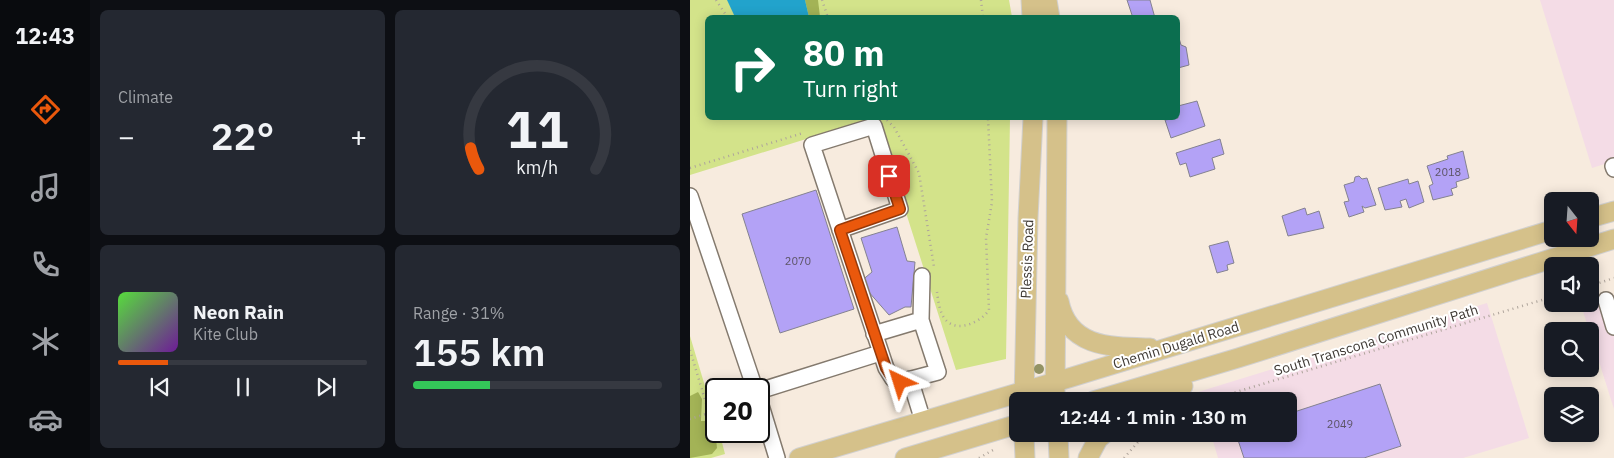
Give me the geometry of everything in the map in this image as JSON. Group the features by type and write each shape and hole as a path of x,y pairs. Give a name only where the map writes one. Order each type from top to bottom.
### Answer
{"main road":[{"path":"1031,0 1032,15"},
{"path":"1047,0 1050,15"},
{"name":"Plessis Road","path":"1024,392 1033,120"},
{"name":"Plessis Road","path":"1055,392 1054,275 1057,120"},
{"path":"1599,215 1614,211"},
{"name":"Chemin Dugald Road","path":"1033,392 1054,382 1544,232"},
{"path":"1123,392 1238,358 1614,239"},
{"path":"1054,275 1061,308 1068,326 1074,332 1096,344 1169,348"},
{"path":"1168,392 1208,376 1238,358"},
{"name":"Chemin Dugald Road","path":"799,458 923,421 1009,400"},
{"path":"905,458 1009,427"},
{"path":"1024,442 1025,458"},
{"path":"1058,442 1059,458"},
{"path":"1088,458 1096,442"}],"lane":[{"path":"840,230 900,209 874,126 812,145 880,353 893,379 900,382 938,372 921,320 928,273"},
{"path":"690,196 751,378"},
{"path":"1606,300 1614,327"},
{"path":"874,334 921,320"},
{"path":"770,387 880,353"},
{"path":"910,379 923,421"},
{"path":"770,435 777,458"}],"path":[{"path":"716,0 726,15"},
{"path":"822,0 827,15"},
{"path":"981,0 983,15"},
{"path":"840,120 840,122 849,120"},
{"path":"886,120 894,127 919,173 928,273"},
{"path":"937,289 943,315 948,322 953,324 973,324 980,321 990,310 986,238 992,194 988,120"},
{"path":"690,168 812,131"},
{"path":"1599,283 1614,278"},
{"name":"South Transcona Community Path","path":"1236,392 1544,299"},
{"path":"1358,343 1371,338 1391,346"},
{"path":"690,350 709,413 690,419"},
{"path":"1124,458 1138,442"}],"shaded area":[{"path":"1540,0 1614,0 1614,161 1592,168"},
{"path":"1614,299 1614,409 1599,362 1599,322 1586,322 1583,312 1599,312 1599,303"},
{"path":"1487,303 1529,438 1463,458 1218,458 1213,442 1297,442 1297,392 1198,392"}],"green space":[{"path":"690,0 1009,0 1012,15 705,15 705,120 1010,120 1006,359 956,370 880,131 864,121 690,175"},
{"path":"805,0 818,0 820,15 809,15"},
{"path":"690,336 705,386 705,443 722,443 725,454 711,458 690,458"},
{"path":"698,392 702,399 701,421 705,421 705,443 716,443 717,448 712,454 690,458 690,396"}],"water":[{"path":"727,0 805,0 809,15 734,15"}],"building":[{"path":"1127,0 1150,0 1154,15 1132,15"},
{"path":"1180,42 1181,45 1186,47 1189,65 1180,67"},
{"path":"1197,101 1205,126 1171,138 1165,120 1180,120 1180,105"},
{"path":"1220,139 1224,154 1212,158 1215,169 1190,177 1186,163 1180,165 1176,153"},
{"path":"1463,151 1469,178 1456,182 1457,187 1451,189 1453,195 1433,200 1429,186 1433,184 1427,166 1448,159 1447,156"},
{"path":"1359,176 1362,179 1367,178 1376,205 1365,208 1362,206 1364,212 1349,217 1344,202 1349,201 1344,185 1354,182 1355,177"},
{"path":"1408,179 1409,184 1418,181 1424,202 1409,208 1406,199 1400,201 1402,207 1385,210 1378,188"},
{"path":"816,190 854,309 780,333 742,214"},
{"path":"1305,208 1307,215 1319,211 1324,228 1288,236 1282,216"},
{"path":"897,227 907,261 915,262 911,307 905,307 889,315 860,282 872,272 861,238"},
{"path":"1228,241 1234,263 1227,265 1228,270 1217,273 1209,246"},
{"path":"1380,384 1401,446 1364,458 1244,458 1239,442 1297,442 1297,411"}],"route":[{"path":"889,176 900,209 840,230 886,368 893,379 900,382"}]}
